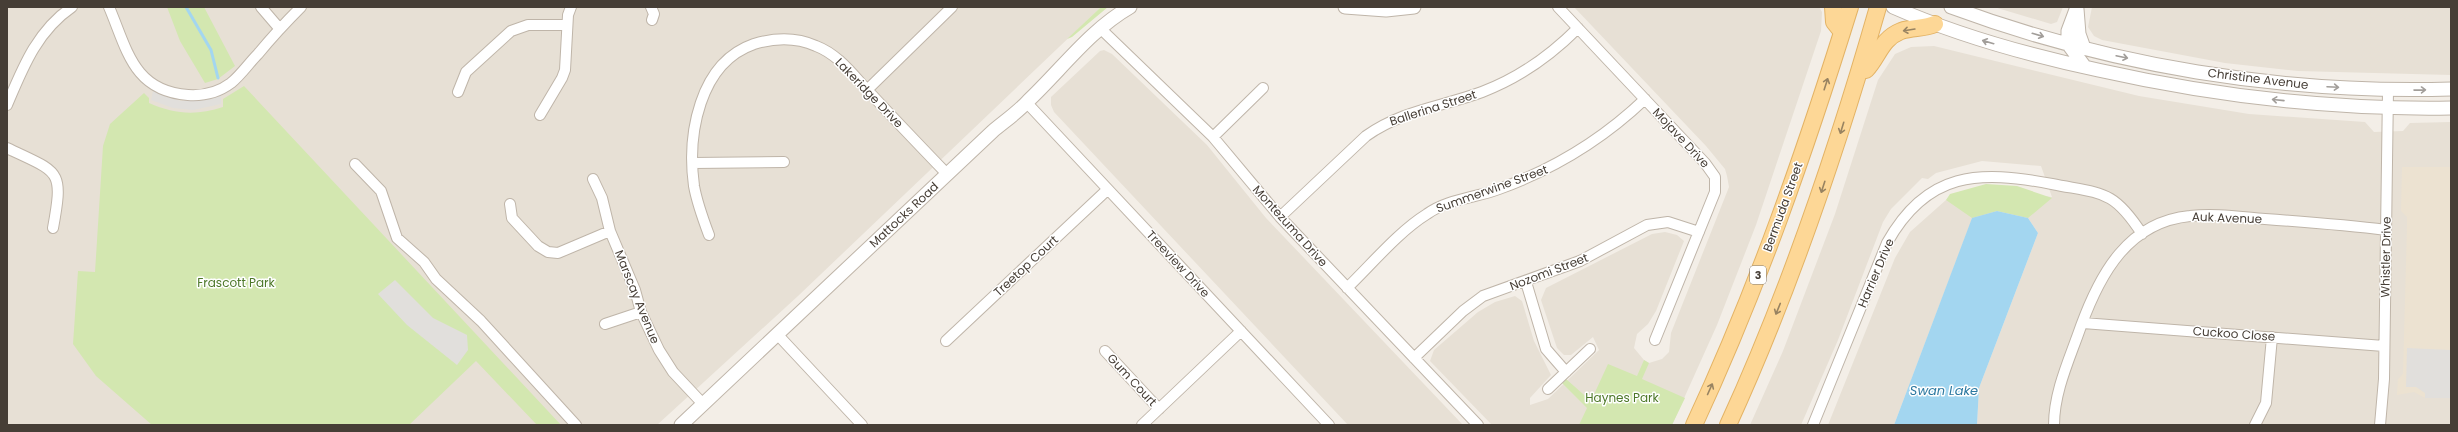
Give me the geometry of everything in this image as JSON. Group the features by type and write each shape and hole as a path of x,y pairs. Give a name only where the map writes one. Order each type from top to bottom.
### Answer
{"main road":[{"path":"1833,7 1834,22 1842,32"},
{"name":"Bermuda Street","path":"1694,425 1735,334 1771,243 1850,7"},
{"path":"1728,425 1763,345 1805,237 1857,80 1878,7"},
{"path":"1857,80 1868,67 1880,48 1892,36 1903,31 1922,29 1935,24"}],"street":[{"path":"7,105 28,58 40,38 60,15 72,7"},
{"path":"110,7 126,52 138,72 158,86 177,94 204,94 229,84 279,28 301,7"},
{"path":"261,7 279,28"},
{"path":"540,115 548,98 562,78 565,70 567,25 571,7"},
{"path":"651,7 654,14 652,20"},
{"path":"867,90 952,7"},
{"name":"Mattocks Road","path":"681,425 993,131 1027,103 1053,74 1101,29 1130,7"},
{"path":"1345,7 1373,10 1414,7"},
{"name":"Mojave Drive","path":"1558,7 1706,163 1715,177 1715,192 1655,340"},
{"name":"Christine Avenue","path":"1893,7 1935,24 1995,45 2085,67 2219,93 2335,106 2451,108"},
{"name":"Christine Avenue","path":"1951,7 2068,44 2179,69 2276,83 2388,90 2451,89"},
{"path":"2077,8 2069,27 2068,44 2085,67"},
{"path":"2077,8 2079,34 2084,48"},
{"path":"458,92 466,72 511,31 528,25 567,25"},
{"name":"Ballerina Street","path":"1280,217 1366,136 1379,127 1408,114 1472,96 1503,83 1529,68 1578,28"},
{"name":"Montezuma Drive","path":"1101,29 1213,137 1280,217 1478,425"},
{"name":"Lakeridge Drive","path":"709,235 699,211 694,185 693,141 695,125 707,88 725,62 734,54 752,45 779,39 797,40 816,45 842,63 947,174"},
{"path":"2179,69 2196,77 2222,83 2223,89 2219,93"},
{"path":"1213,137 1263,88"},
{"name":"Whistler Drive","path":"2380,425 2383,401 2389,108 2388,90"},
{"name":"Summerwine Street","path":"1347,288 1427,214 1452,202 1496,190 1552,167 1606,133 1645,99"},
{"name":"Treeview Drive","path":"1027,103 1329,425"},
{"path":"7,148 48,168 56,177 60,189 52,228"},
{"path":"693,164 784,162"},
{"path":"355,164 381,191 397,238 424,262 436,279 481,321 576,425"},
{"name":"Harrier Drive","path":"1814,425 1887,243 1904,217 1926,196 1956,182 1978,176 1998,176 2029,180 2094,192 2111,198 2125,208 2142,234"},
{"name":"Marscay Avenue","path":"593,179 602,198 610,231 635,290 641,312 663,358 703,404"},
{"name":"Treetop Court","path":"946,341 1107,190"},
{"path":"510,204 512,218 538,246 548,252 558,253 610,231"},
{"name":"Auk Avenue","path":"2054,425 2056,399 2062,380 2083,323 2107,268 2125,247 2142,234 2174,219 2208,215 2348,225 2386,230"},
{"name":"Nozomi Street","path":"1414,358 1474,302 1495,291 1526,282 1580,261 1655,223 1675,223 1699,232"},
{"path":"1526,282 1546,350 1566,372"},
{"path":"604,324 641,312"},
{"name":"Cuckoo Close","path":"2083,323 2384,346"},
{"path":"1142,425 1241,331"},
{"path":"777,334 862,425"},
{"path":"2255,425 2266,404 2272,337"},
{"path":"1548,389 1590,349"},
{"name":"Gum Court","path":"1105,351 1159,409"}],"shaded area":[{"path":"7,7 1101,7 798,296 657,425 7,425"},
{"path":"1574,7 1819,7 1822,12 1821,31 1756,225 1717,325 1672,425 1492,425 1430,361 1434,350 1478,312 1495,302 1515,296 1522,301 1534,341 1551,375 1530,398 1530,405 1548,399 1599,350 1593,337 1571,355 1564,355 1557,348 1541,300 1546,288 1652,234 1665,232 1677,235 1684,241 1656,311 1648,324 1637,334 1634,348 1644,360 1649,363 1662,359 1669,352 1671,333 1729,187 1727,176 1725,169 1706,146"},
{"path":"1994,7 2063,7 2057,22 2051,24"},
{"path":"2092,7 2451,7 2451,75 2298,71 2225,63 2102,40 2094,36 2088,27"},
{"path":"1934,46 2139,96 2249,114 2365,122 2374,132 2403,131 2410,123 2451,122 2451,425 1977,425 1979,388 2038,233 2028,218 1997,211 1972,219 1894,425 1828,425 1895,258 1910,232 1946,200 1979,189 2052,197 2041,166 1982,161 1936,173 1928,179 1922,178 1891,209 1883,222 1838,340 1801,425 1750,425 1783,351 1835,214 1878,80 1895,54 1911,47"},
{"path":"1104,50 1112,54 1207,145 1266,218 1463,425 1348,425 1054,112 1051,105 1051,97 1100,51"},
{"path":"153,91 181,101 206,100 221,94 221,104 193,110 173,108 151,100"},
{"path":"2402,167 2451,167 2451,398 2425,398 2414,392 2397,395 2398,379 2403,374 2407,226 2407,217 2401,211"},
{"path":"395,280 433,318 467,335 468,350 457,365 407,325 378,294"},
{"path":"2407,348 2451,350 2451,398 2425,398 2425,393 2416,387 2406,387"}],"green space":[{"path":"167,7 204,7 235,66 218,79 205,83 180,41"},
{"path":"1101,7 1108,7 1072,37 1067,39"},
{"name":"Frascott Park","path":"244,86 561,425 537,425 476,361 409,425 152,425 96,376 73,344 78,271 95,272 103,146 110,124 144,93 149,98 149,103 158,107 167,110 194,113 223,107 223,99"},
{"path":"1986,184 2017,186 2052,198 2028,218 1997,211 1972,218 1946,200 1950,194"},
{"name":"Haynes Park","path":"1644,360 1649,363 1642,379 1685,398 1672,425 1579,425 1587,408 1562,383 1566,379 1591,401 1608,364 1637,376"}],"water":[{"name":"Swan Lake","path":"1997,211 2028,218 2038,233 1979,388 1977,425 1894,425 1972,218"}],"waterway":[{"path":"186,7 211,50 218,78"}]}
